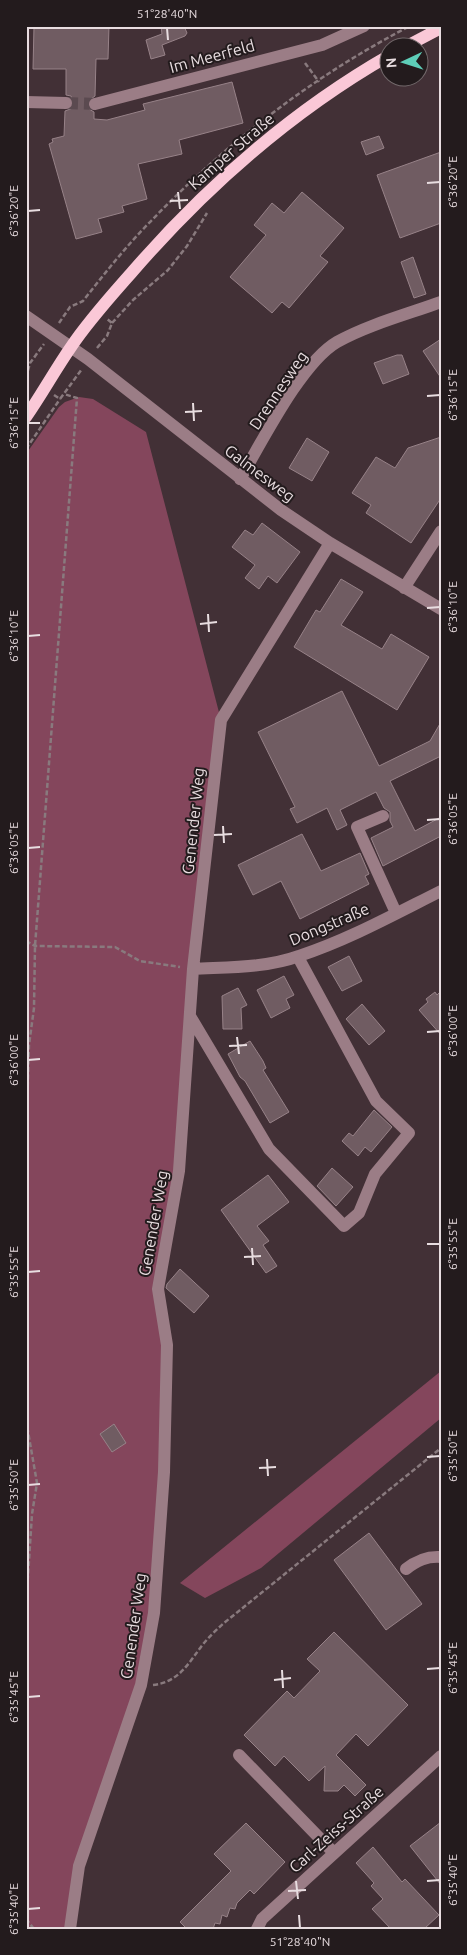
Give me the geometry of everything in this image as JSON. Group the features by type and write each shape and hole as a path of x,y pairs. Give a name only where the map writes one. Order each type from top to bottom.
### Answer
{"main road":[{"path":"422,38 441,28"},
{"name":"Kamper Straße","path":"26,417 71,347 146,256 210,187 308,108 338,86 380,61"}],"street":[{"name":"Im Meerfeld","path":"95,104 322,45 364,26"},
{"path":"26,102 66,103"},
{"name":"Drennesweg","path":"240,479 312,362 348,337 441,302"},
{"path":"26,316 71,347"},
{"name":"Galmesweg","path":"71,347 240,479 330,543 441,609"},
{"path":"404,588 441,531"},
{"name":"Genender Weg","path":"70,1929 79,1866 141,1685 154,1613 164,1472 167,1345 158,1290 179,1171 193,969 220,720 330,543"},
{"path":"383,816 356,828 396,913"},
{"name":"Dongstraße","path":"193,969 256,965 298,957 441,891"},
{"path":"190,1016 269,1149 344,1226 359,1213 375,1174 409,1133 376,1101 298,957"},
{"path":"406,1570 414,1562 429,1556 441,1557"},
{"path":"239,1755 334,1853"},
{"name":"Carl-Zeiss-Straße","path":"257,1929 262,1919 441,1756"}],"path":[{"path":"297,51 319,82"},
{"path":"112,323 133,300 168,270 213,208"},
{"path":"26,1147 29,1045 34,1008 36,946 77,398 64,394"},
{"path":"26,449 60,399"},
{"path":"26,941 36,946 115,947 140,961 193,969"},
{"path":"26,1420 37,1482 32,1514 26,1607"},
{"path":"141,1685 168,1682 184,1672 204,1643 224,1623 441,1448"},
{"path":"26,1919 34,1929"}],"shaded area":[{"path":"79,397 93,399 146,432 221,720 179,1171 158,1289 167,1345 164,1472 141,1685 79,1866 70,1929 26,1929 26,454 59,407 65,402"},
{"path":"441,1371 441,1418 261,1568 205,1598 180,1583"}],"building":[{"path":"34,26 109,26 108,59 96,59 95,96 87,102 89,109 94,112 94,119 107,120 145,110 143,104 232,82 243,123 179,140 182,154 138,164 147,199 122,206 124,212 98,219 102,232 76,239 49,144 53,142 52,139 64,136 65,111 73,108 74,103 71,96 66,95 66,69 33,69"},
{"path":"161,26 184,26 187,33 185,36 162,45 165,55 151,59 146,40 162,34"},
{"path":"379,136 384,148 366,155 361,142"},
{"path":"441,152 441,223 400,238 377,175"},
{"path":"302,192 344,228 320,256 328,262 289,308 282,302 272,313 230,277 266,235 254,225 272,203 284,213"},
{"path":"413,257 426,294 414,298 401,262"},
{"path":"441,339 441,378 423,351"},
{"path":"402,355 409,374 383,384 374,363"},
{"path":"441,437 441,498 411,543 366,513 371,505 352,493 376,457 395,468 408,448"},
{"path":"307,438 329,452 312,481 289,468"},
{"path":"262,523 300,552 277,583 268,576 259,589 245,578 255,565 232,547 245,530 253,535"},
{"path":"341,579 363,592 341,625 382,649 391,634 429,657 397,710 294,647 316,610 320,612"},
{"path":"342,691 379,766 430,741 441,722 441,756 390,781 415,831 441,817 441,836 383,866 371,838 393,827 390,821 390,812 384,808 376,792 340,810 347,825 337,830 327,808 297,823 290,809 295,807 258,732"},
{"path":"302,834 321,871 360,853 369,874 365,876 369,884 300,919 281,881 253,895 238,865"},
{"path":"349,956 362,981 342,991 328,967"},
{"path":"284,976 294,995 286,999 290,1008 271,1018 257,990"},
{"path":"238,988 247,1005 241,1008 242,1029 223,1029 222,996"},
{"path":"441,991 441,1035 419,1010 428,1002 426,999 435,992 437,995"},
{"path":"362,1004 385,1031 369,1045 346,1019"},
{"path":"250,1041 263,1061 266,1068 263,1070 289,1112 270,1123 245,1081 240,1077 228,1054"},
{"path":"374,1110 392,1127 371,1152 365,1147 358,1156 342,1141 349,1133 353,1136"},
{"path":"332,1168 353,1187 336,1206 317,1186"},
{"path":"268,1175 289,1202 257,1226 269,1241 263,1245 277,1266 266,1273 221,1210"},
{"path":"180,1269 209,1296 194,1313 166,1288 167,1284"},
{"path":"114,1424 126,1443 112,1452 100,1434"},
{"path":"369,1533 422,1604 386,1630 334,1560"},
{"path":"334,1632 408,1705 368,1746 356,1734 336,1755 366,1785 355,1796 344,1785 338,1791 324,1791 325,1766 309,1781 284,1756 275,1766 244,1735 287,1691 294,1698 320,1671 307,1659"},
{"path":"441,1822 441,1885 410,1846"},
{"path":"246,1823 285,1862 254,1894 250,1890 237,1903 235,1909 230,1908 227,1917 222,1915 220,1924 215,1923 213,1929 187,1929 180,1922 231,1871 214,1854"},
{"path":"373,1847 402,1882 405,1879 439,1915 424,1929 391,1929 372,1909 383,1899 371,1886 374,1883 356,1863"}],"tunnel":[{"path":"66,103 95,104"}]}
